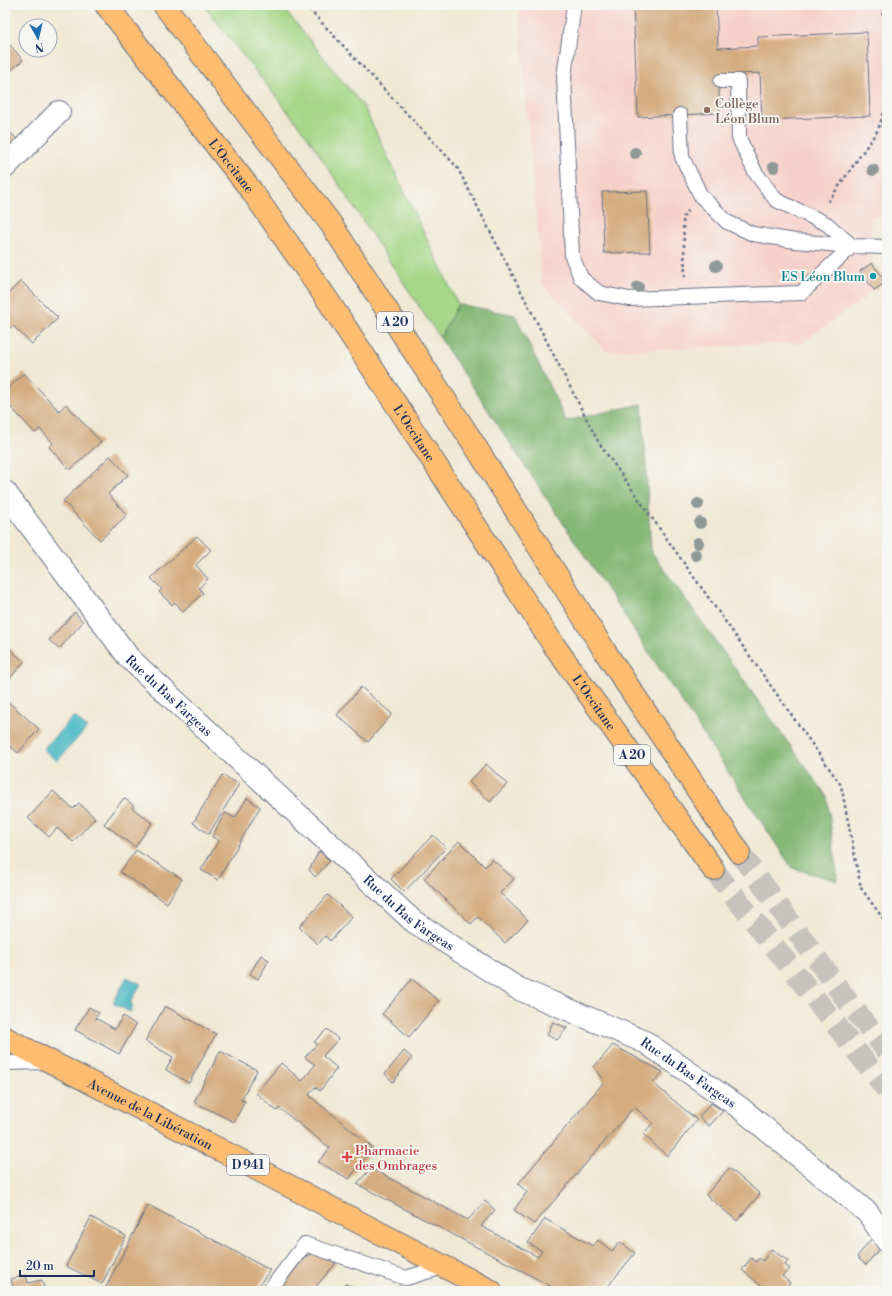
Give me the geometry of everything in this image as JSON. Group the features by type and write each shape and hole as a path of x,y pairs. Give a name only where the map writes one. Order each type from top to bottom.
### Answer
{"main road":[{"name":"L'Occitane","path":"106,5 255,196 329,302 551,641 713,869"},
{"name":"A 20","path":"164,5 331,224 472,441 606,653 739,852"},
{"name":"Avenue de la Libération","path":"5,1038 446,1266"},
{"name":"D 941","path":"446,1266 491,1291"}],"street":[{"path":"5,167 59,112"},
{"name":"Rue du Bas Fargeas","path":"5,492 130,658 413,921 517,988 645,1042 739,1107 868,1213 887,1240"}],"lane":[{"path":"574,5 564,76 572,256 581,278 599,294 629,299 801,294 852,246"},
{"path":"721,81 738,81 739,138 755,172 776,200 827,224 852,246"},
{"path":"680,115 682,157 701,196 727,222 753,234 852,246 887,247"},
{"path":"5,1063 51,1062"},
{"path":"269,1291 305,1244 406,1278 446,1266"}],"path":[{"path":"304,5 457,167 599,443 841,785 861,888 887,924"},
{"path":"827,224 824,208 878,130 886,105 886,19 879,5"},
{"path":"686,297 683,217 701,196"}],"shaded area":[{"name":"Collège Léon Blum","path":"518,5 887,5 887,216 870,217 872,263 886,282 802,343 606,351 542,284"}],"green space":[{"path":"203,5 281,5 364,107 458,304 440,338 307,136"},
{"path":"458,304 515,315 566,421 642,404 651,551 827,797 838,881 792,868 440,338"}],"water":[{"path":"74,716 87,728 57,761 43,749"},
{"path":"127,977 141,984 130,1003 133,1005 130,1012 113,1003"}],"building":[{"path":"633,5 716,5 718,48 758,46 758,37 867,32 870,116 762,120 760,73 718,75 720,113 638,117"},
{"path":"10,45 18,54 18,58 21,58 23,60 5,75 5,50"},
{"path":"5,128 18,140 5,155"},
{"path":"647,191 650,252 604,253 602,192"},
{"name":"ES Léon Blum","path":"872,263 886,282 874,290 860,271"},
{"path":"21,281 58,318 32,344 13,326 10,328 5,323 5,297"},
{"path":"24,373 59,411 66,404 101,442 70,470 49,447 53,443 40,429 35,433 5,401 5,391"},
{"path":"110,456 128,475 108,494 127,515 100,540 63,501"},
{"path":"197,536 211,550 196,565 208,579 199,588 203,593 183,612 175,602 172,605 159,592 162,589 151,578"},
{"path":"75,612 83,622 59,649 49,640"},
{"path":"5,644 24,662 5,684"},
{"path":"361,687 392,714 368,742 337,715"},
{"path":"5,699 39,729 18,753 5,742"},
{"path":"486,764 507,784 490,802 469,782"},
{"path":"222,775 239,784 209,834 193,823"},
{"path":"53,791 73,809 79,803 95,818 73,842 57,828 49,837 28,818"},
{"path":"124,798 134,806 132,808 152,823 135,847 104,824"},
{"path":"247,798 260,807 218,880 201,870 219,840 212,837 225,813 235,818"},
{"path":"433,835 446,848 404,892 391,879"},
{"path":"459,841 485,867 492,859 514,879 500,893 528,920 505,943 478,917 471,924 424,879"},
{"path":"136,850 182,879 167,903 120,872"},
{"path":"319,851 330,861 315,877 309,870"},
{"path":"328,895 352,917 330,941 325,936 318,944 299,927"},
{"path":"261,955 269,960 258,979 250,974"},
{"path":"412,979 439,1001 409,1037 382,1014"},
{"path":"165,1006 216,1034 189,1083 166,1070 173,1057 145,1041"},
{"path":"89,1007 99,1013 95,1018 115,1029 123,1016 136,1025 119,1054 75,1030"},
{"path":"553,1022 567,1028 557,1040 547,1035"},
{"path":"327,1029 338,1039 323,1056 337,1068 320,1091 315,1087 309,1095 373,1148 349,1179 318,1162 330,1148 279,1108 277,1111 256,1093 281,1063 302,1081 315,1065 305,1057 317,1044 314,1042"},
{"path":"613,1045 663,1072 653,1083 697,1120 667,1156 643,1134 653,1123 634,1107 534,1224 514,1210 527,1192 518,1184 604,1082 594,1067"},
{"path":"220,1051 257,1070 241,1100 245,1101 234,1122 194,1102"},
{"path":"404,1051 412,1058 393,1082 385,1074"},
{"path":"711,1103 723,1111 709,1126 699,1117"},
{"path":"371,1168 468,1220 485,1201 495,1210 481,1226 538,1257 542,1251 528,1243 545,1219 593,1246 598,1240 612,1251 620,1242 635,1253 604,1291 560,1291 357,1184"},
{"path":"729,1168 760,1194 737,1221 706,1195"},
{"path":"148,1205 270,1270 255,1291 104,1291"},
{"path":"91,1217 126,1236 102,1284 66,1266"},
{"path":"872,1238 880,1248 866,1265 857,1257"},
{"path":"771,1249 788,1261 785,1265 790,1269 782,1276 790,1283 785,1291 767,1291 742,1270 751,1258 756,1262 759,1258 763,1261"},
{"path":"314,1253 336,1263 312,1291 278,1291 306,1256"},
{"path":"26,1275 28,1283 42,1280 45,1291 14,1291 11,1279"},
{"path":"345,1284 365,1291 343,1291"},
{"path":"399,1286 413,1291 397,1291"},
{"path":"636,1286 649,1291 634,1291"}],"tunnel":[{"path":"739,852 846,999 887,1051"},
{"path":"713,869 887,1090"}],"place":[{"name":"Collège Léon Blum","path":"707,110"},
{"name":"ES Léon Blum","path":"873,276"},
{"name":"Pharmacie des Ombrages","path":"347,1157"}]}
